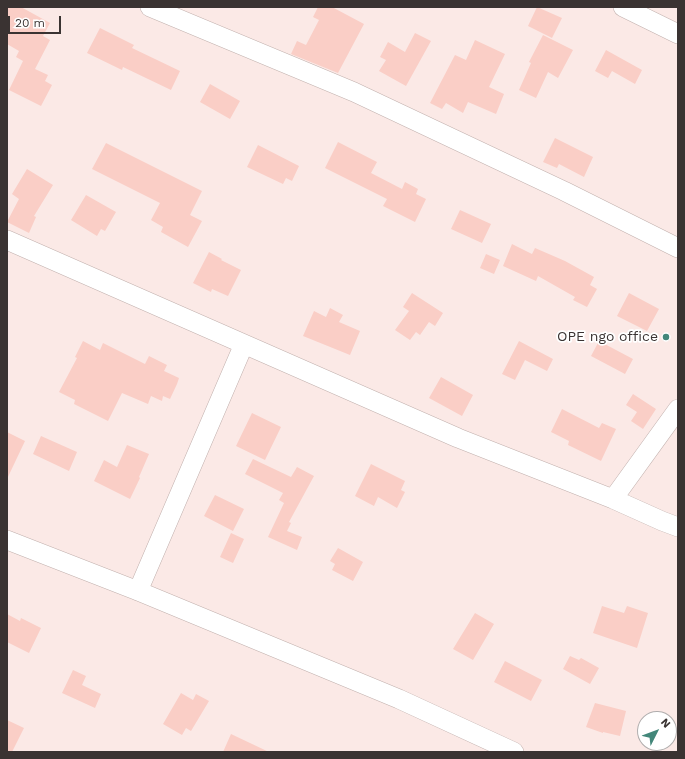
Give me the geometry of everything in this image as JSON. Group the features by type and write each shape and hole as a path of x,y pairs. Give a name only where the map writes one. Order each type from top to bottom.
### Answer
{"street":[{"path":"150,7 354,92 557,188 678,248"},
{"path":"623,7 678,34"},
{"path":"7,240 458,438 613,499 678,527"},
{"path":"138,591 244,344"},
{"path":"613,499 678,409"},
{"path":"8,544 138,591 399,699 514,752"}],"building":[{"path":"7,7 21,7 50,23 43,36 50,40 35,69 48,75 45,81 52,85 41,106 9,90 23,61 16,57 19,51 7,44"},
{"path":"318,7 332,7 364,24 338,73 291,54 297,41 306,45 319,20 313,17"},
{"path":"537,7 562,18 552,38 528,26"},
{"path":"100,28 134,45 132,48 180,71 171,90 123,67 122,70 87,53"},
{"path":"415,33 431,41 406,86 379,71 386,60 380,57 388,42 405,52"},
{"path":"543,35 573,50 558,78 548,72 536,98 519,90 531,63 529,62"},
{"path":"475,40 505,54 489,87 504,94 496,114 468,102 463,113 446,103 442,109 430,103 455,55 466,60"},
{"path":"606,50 642,70 635,84 612,71 608,78 595,71"},
{"path":"210,84 240,101 230,119 200,102"},
{"path":"555,138 593,157 584,177 559,164 557,168 543,162"},
{"path":"338,142 377,162 371,173 402,189 405,182 418,189 416,194 426,199 415,222 383,206 387,199 325,168"},
{"path":"106,143 202,191 190,215 202,221 188,247 161,232 163,227 151,220 160,203 92,169"},
{"path":"258,145 299,166 292,181 286,178 283,184 247,167"},
{"path":"27,169 53,185 34,216 36,217 29,233 7,222 19,199 12,194"},
{"path":"86,195 116,212 105,231 101,229 97,236 71,220"},
{"path":"460,210 491,224 482,243 451,229"},
{"path":"512,244 532,254 535,248 565,261 594,277 590,285 597,289 587,307 573,300 575,297 538,276 536,281 503,266"},
{"path":"209,252 241,270 228,296 212,289 211,292 193,283"},
{"path":"486,254 500,260 494,274 480,268"},
{"path":"412,293 443,313 435,326 429,322 420,335 416,332 410,340 395,330 409,311 403,307"},
{"path":"629,293 659,309 647,331 617,316"},
{"path":"330,308 343,315 339,322 360,331 350,355 303,336 314,311 326,317"},
{"path":"83,341 100,350 103,343 145,364 149,356 167,365 164,371 179,378 170,399 163,396 162,401 151,396 148,404 122,393 108,421 74,404 75,400 59,392 77,358 75,357"},
{"path":"519,341 553,359 547,371 525,360 515,380 502,374"},
{"path":"599,341 633,359 625,374 591,356"},
{"path":"441,377 473,395 462,416 429,398"},
{"path":"633,394 656,409 643,429 631,421 637,412 626,405"},
{"path":"562,409 599,428 602,423 616,429 601,461 568,445 569,441 551,432"},
{"path":"252,413 281,427 265,460 236,446"},
{"path":"7,432 25,441 7,479"},
{"path":"41,436 77,452 69,471 33,454"},
{"path":"127,445 149,454 130,499 94,481 104,460 117,467"},
{"path":"253,459 291,477 297,467 314,476 289,522 291,523 287,531 302,537 297,550 268,537 284,503 279,500 283,493 245,474"},
{"path":"371,464 405,481 401,490 405,492 397,508 378,497 374,506 355,496"},
{"path":"215,495 244,509 233,531 204,516"},
{"path":"231,533 244,539 233,563 220,557"},
{"path":"338,548 363,562 353,581 332,570 335,564 330,561"},
{"path":"602,606 624,613 627,606 648,613 637,648 593,633"},
{"path":"475,613 494,624 473,660 453,649"},
{"path":"7,614 20,621 21,618 41,628 29,653 7,642"},
{"path":"570,656 579,660 581,658 599,668 590,684 563,669"},
{"path":"505,661 542,680 531,701 494,682"},
{"path":"73,670 86,676 82,685 101,694 95,708 62,693"},
{"path":"181,693 193,700 196,694 209,701 191,731 186,728 182,735 163,724"},
{"path":"595,703 626,711 620,736 603,733 586,727"},
{"path":"7,720 24,728 12,752 7,752"},
{"path":"231,734 269,752 223,752"}],"place":[{"name":"OPE ngo office","path":"666,337"}]}
